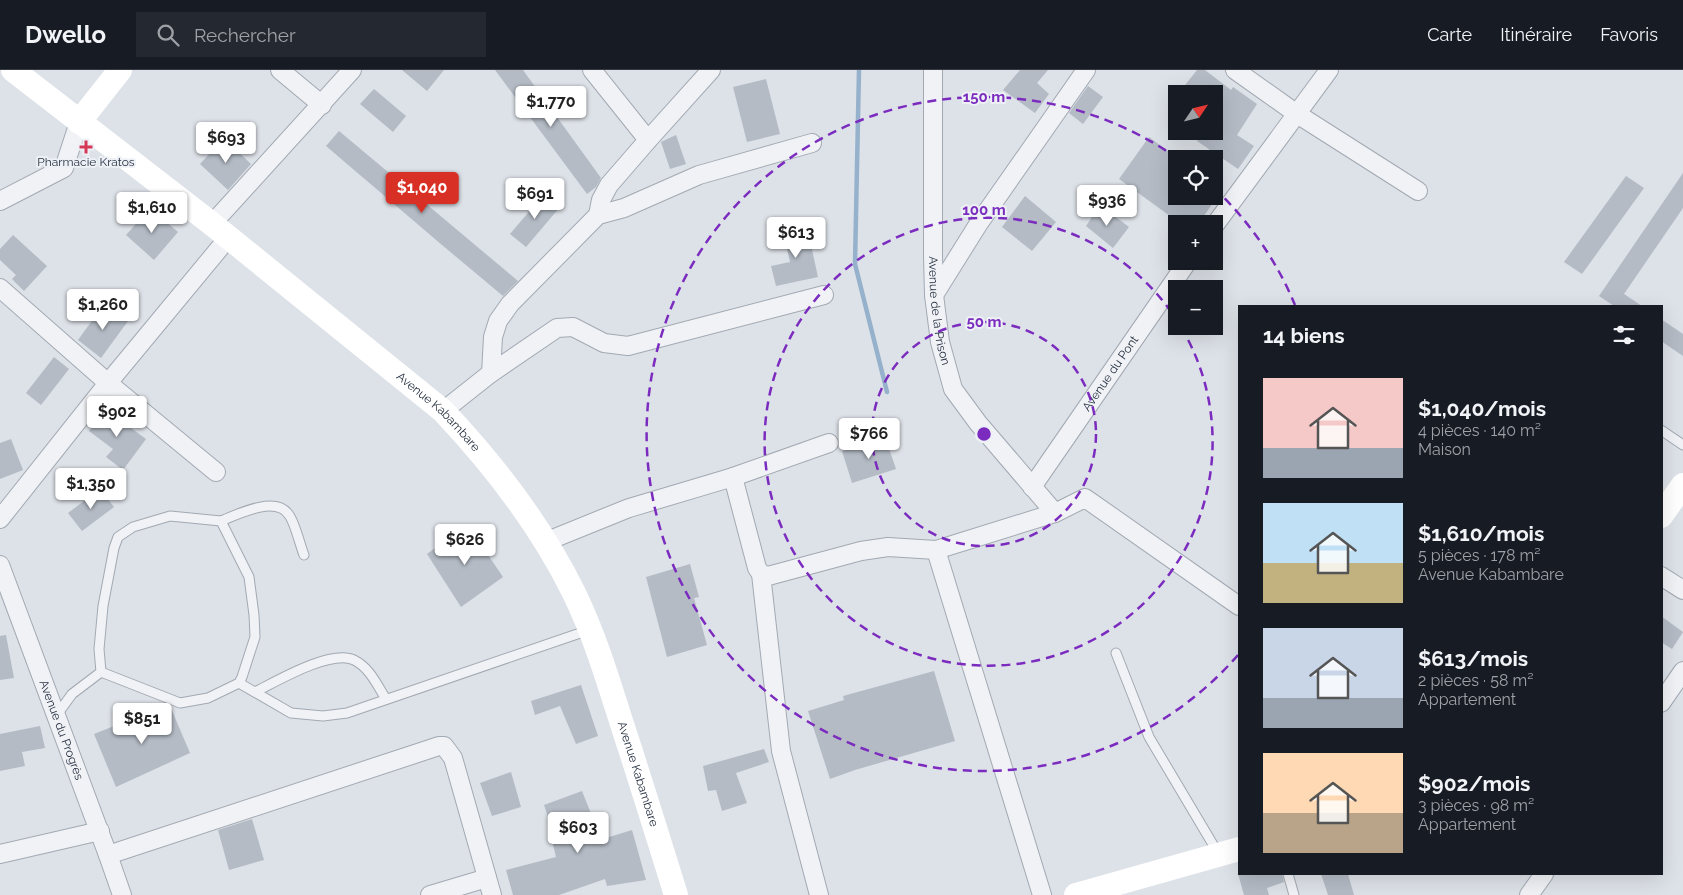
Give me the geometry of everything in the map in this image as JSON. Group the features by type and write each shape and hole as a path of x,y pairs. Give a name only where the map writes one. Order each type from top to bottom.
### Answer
{"main road":[{"name":"Avenue Kabambare","path":"13,70 220,231 444,411 475,445 545,542 574,592 597,645 676,895"},
{"path":"79,122 120,70"},
{"path":"1663,513 1683,485"},
{"path":"1076,895 1229,852"}],"street":[{"path":"280,70 322,105"},
{"path":"0,519 108,383 220,231 352,70"},
{"path":"592,70 648,140"},
{"path":"598,215 601,200 609,185 711,70"},
{"path":"934,295 979,223 1086,70"},
{"path":"1235,70 1297,114 1418,191"},
{"path":"1222,215 1329,70"},
{"name":"Avenue de la Prison","path":"935,74 933,256 934,295 940,342 953,388 978,423 1054,513"},
{"path":"0,201 64,168 79,122"},
{"path":"490,372 493,338 498,320 510,304 598,215 624,208 699,175 812,143"},
{"name":"Avenue du Pont","path":"1032,487 1182,270"},
{"path":"0,288 108,383 216,472"},
{"path":"444,411 490,372 557,328 572,327 604,343 628,346 824,295"},
{"path":"545,542 629,508 733,477 829,443"},
{"path":"733,477 757,568 761,574 781,751 819,895"},
{"path":"761,574 768,576 888,547 936,550 1054,513 1085,498 1238,605"},
{"path":"936,550 1042,895"},
{"name":"Avenue du Progrès","path":"0,565 100,831 122,895"},
{"path":"1663,577 1683,590"},
{"path":"1663,700 1683,671"},
{"path":"108,854 439,746 444,746 453,758 492,895"},
{"path":"0,854 100,831"},
{"path":"1529,895 1543,875"},
{"path":"430,895 487,878"}],"lane":[{"path":"1663,431 1683,445"},
{"path":"101,672 99,649 103,606 114,548 118,537 133,527 170,516 221,521 242,512 264,506 278,506 289,514 304,555"},
{"path":"101,672 180,703 208,698 239,682 255,637 254,615 249,577 221,521"},
{"path":"239,682 291,713 323,716 347,713 590,630"},
{"path":"1116,654 1149,737 1229,852"},
{"path":"255,692 310,665 335,658 353,660 371,674 386,699"},
{"path":"56,716 72,694 101,672"},
{"path":"1288,875 1294,895"}],"building":[{"path":"402,70 444,70 427,91"},
{"path":"495,70 523,70 601,178 596,187 587,194"},
{"path":"1020,70 1048,70 1037,83 1049,94 1035,113 1003,90"},
{"path":"1197,70 1205,70 1231,90 1233,87 1257,104 1237,135 1254,146 1238,169 1223,159 1223,150 1210,150 1197,141 1223,140 1223,85 1185,85"},
{"path":"766,79 780,134 747,142 733,87"},
{"path":"1088,86 1103,97 1083,124 1069,113"},
{"path":"374,89 406,116 393,132 360,104"},
{"path":"339,131 518,281 503,296 442,245 326,146"},
{"path":"676,135 686,164 670,169 661,142"},
{"path":"1149,137 1168,151 1168,205 1212,205 1204,215 1169,215 1119,179"},
{"path":"224,138 251,164 228,190 200,164"},
{"path":"1683,173 1683,208 1624,294 1640,305 1612,305 1599,296"},
{"path":"1626,176 1644,188 1582,274 1564,262"},
{"path":"544,194 560,207 526,247 510,234"},
{"path":"1025,196 1056,222 1032,251 1002,227"},
{"path":"1100,205 1129,227 1113,248 1086,226"},
{"path":"150,208 178,232 154,260 126,235"},
{"path":"807,227 818,277 776,286 771,266 790,262 783,232"},
{"path":"13,235 47,266 24,291 12,279 16,275 0,260 0,249"},
{"path":"104,304 128,321 101,358 78,340"},
{"path":"1663,320 1683,334 1683,356 1663,342"},
{"path":"54,357 69,369 41,405 26,393"},
{"path":"105,409 146,439 123,470 106,457 113,449 89,431"},
{"path":"885,437 896,469 852,483 842,451"},
{"path":"11,439 23,470 0,479 0,443"},
{"path":"100,489 114,507 82,531 68,513"},
{"path":"467,524 503,577 461,607 427,554"},
{"path":"690,564 699,597 694,598 707,645 667,657 646,577"},
{"path":"1663,617 1683,632 1672,649 1663,643"},
{"path":"6,635 14,678 0,680 0,636"},
{"path":"934,671 955,741 830,779 808,711 844,700 843,696"},
{"path":"581,685 598,736 576,744 560,706 535,715 531,701"},
{"path":"167,705 170,706 190,753 116,787 94,734"},
{"path":"40,726 45,748 22,752 25,766 0,771 0,734"},
{"path":"764,749 769,762 736,773 747,803 722,811 716,790 708,791 703,766"},
{"path":"511,772 521,807 492,816 480,783"},
{"path":"582,791 594,821 600,819 606,838 632,830 646,880 607,886 605,879 559,895 513,895 506,870 556,857 551,836 554,835 544,805"},
{"path":"252,819 264,860 229,870 218,830"},
{"path":"1238,875 1282,875 1284,882 1267,888 1269,895 1244,895"},
{"path":"1321,875 1348,875 1354,895 1328,895"}],"waterway":[{"path":"859,70 855,264 887,392"}],"place":[{"name":"Pharmacie Kratos","path":"86,147"}]}
